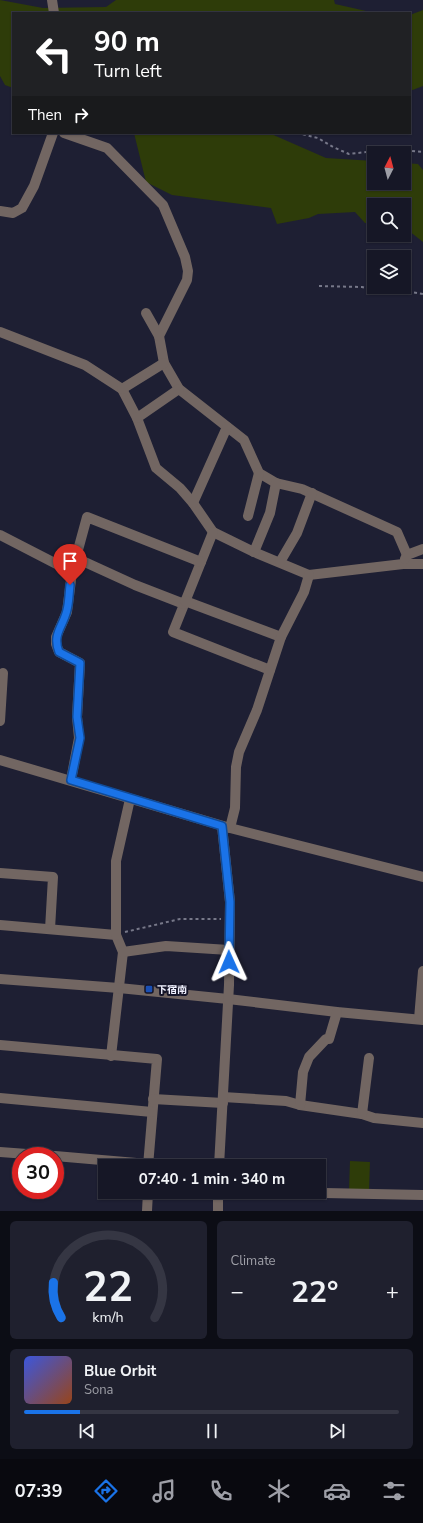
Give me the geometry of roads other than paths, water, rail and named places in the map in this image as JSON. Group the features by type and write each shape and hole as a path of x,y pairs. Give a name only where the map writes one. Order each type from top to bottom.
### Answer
{"street":[{"path":"52,0 54,12"},
{"path":"0,210 13,213 22,208 34,186 54,134"},
{"path":"67,134 107,148 163,205 184,256 188,271 187,280 159,336"},
{"path":"146,313 159,336 164,363 179,389 244,440 259,473 276,483 312,493 397,532 405,559"},
{"path":"0,332 85,365 122,389 136,418 156,468 180,488 193,503 213,532 254,552 309,575 405,559 423,549"},
{"path":"122,389 164,363"},
{"path":"136,418 179,389"},
{"path":"193,503 227,427"},
{"path":"248,516 259,473"},
{"path":"254,552 270,513 276,483"},
{"path":"280,562 297,533 312,493"},
{"path":"71,780 80,738 77,717 80,663 59,652 56,644 56,637 67,612 72,572 87,517 201,562"},
{"path":"213,532 173,632 270,670"},
{"path":"0,535 72,572"},
{"path":"76,558 135,585 281,638"},
{"path":"405,559 423,564"},
{"path":"219,1159 228,999 230,919 226,827 235,808 236,767 239,752 257,710 281,638 304,592 309,575"},
{"path":"0,721 3,673"},
{"path":"0,760 226,827 423,877"},
{"path":"111,1056 119,988 119,972 123,952 116,935 116,861 130,799"},
{"path":"0,873 54,877 50,929"},
{"path":"0,925 116,935"},
{"path":"123,952 166,946 229,950"},
{"path":"0,979 119,988 337,1012 421,1019 423,971"},
{"path":"300,1105 304,1072 309,1056 326,1039 329,1039 337,1012"},
{"path":"0,1045 157,1059 148,1159"},
{"path":"362,1114 369,1058"},
{"path":"0,1098 152,1112"},
{"path":"154,1099 286,1101 300,1105 362,1114 374,1118 423,1123"},
{"path":"0,1152 12,1153"},
{"path":"64,1157 98,1160"},
{"path":"326,1193 423,1195"},
{"path":"147,1211 148,1199"},
{"path":"218,1199 218,1211"}],"place":[{"name":"下宿南","path":"149,989"}]}
